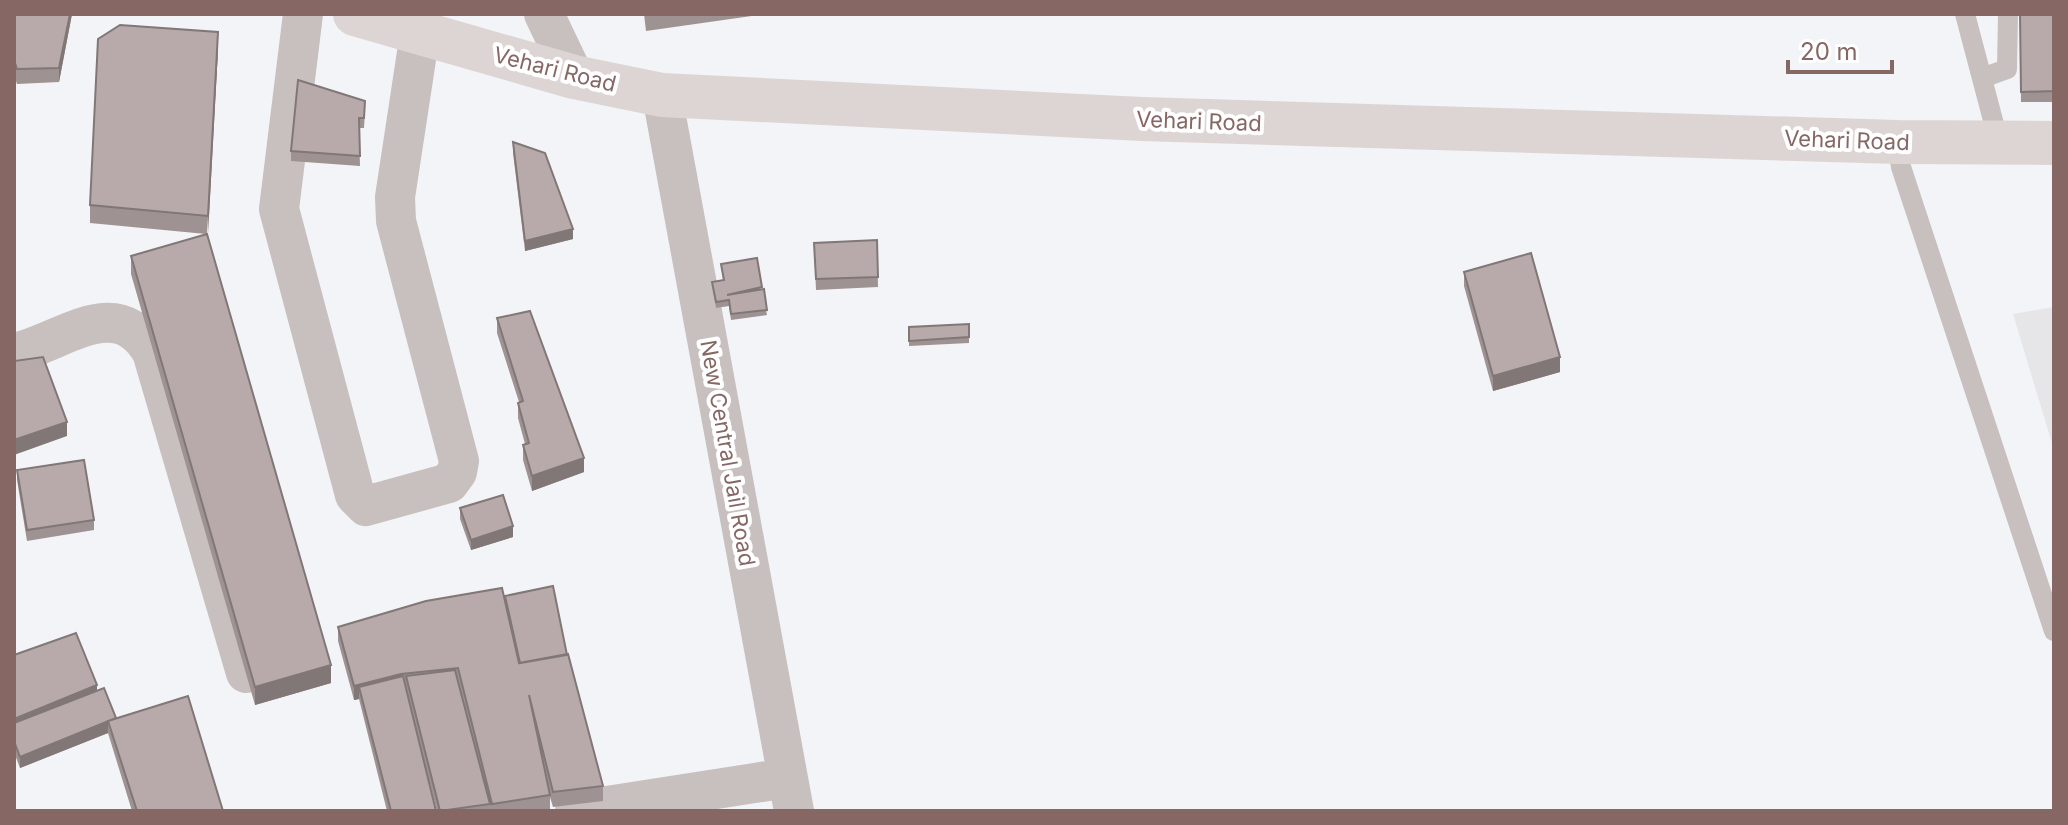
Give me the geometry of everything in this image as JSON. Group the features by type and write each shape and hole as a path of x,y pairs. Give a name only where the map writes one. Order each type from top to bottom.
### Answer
{"main road":[{"name":"Vehari Road","path":"355,14 574,77 662,95 1158,120 1897,142 2054,143"}],"street":[{"path":"303,14 279,209 355,495 366,506 449,483 457,472 459,461 396,221 395,197 420,33"},
{"path":"544,14 574,77"},
{"name":"New Central Jail Road","path":"662,95 790,794"},
{"path":"14,353 90,324 129,326 142,335 152,352 246,673"},
{"path":"575,811 790,794"}],"lane":[{"path":"1965,14 1999,143"},
{"path":"1982,78 2007,69 2008,14"},
{"path":"1897,142 1901,167 2054,631"}],"shaded area":[{"path":"2054,307 2054,450 2013,314"}],"building":[{"path":"14,14 70,14 59,68 17,69 14,63"},
{"path":"2020,14 2054,14 2054,91 2021,92"},
{"path":"120,25 218,32 208,216 90,205 98,39"},
{"path":"298,80 365,101 364,118 359,118 360,156 291,151"},
{"path":"513,142 545,153 573,229 525,241"},
{"path":"207,234 331,665 255,687 131,256"},
{"path":"877,240 878,277 816,279 814,243"},
{"path":"1531,253 1560,357 1493,376 1464,272"},
{"path":"757,258 762,287 727,295 764,289 767,310 731,314 729,300 716,302 712,282 724,280 721,264"},
{"path":"530,311 584,458 532,476 523,445 529,443 518,403 523,401 497,318"},
{"path":"969,324 969,337 909,341 909,327"},
{"path":"43,357 67,422 14,440 14,361"},
{"path":"84,460 94,520 27,530 17,470"},
{"path":"503,495 513,526 471,540 460,508"},
{"path":"553,586 567,655 520,663 505,596"},
{"path":"502,588 519,663 568,654 603,786 553,792 529,695 550,795 492,804 458,668 401,674 354,686 338,627 426,601"},
{"path":"76,633 97,685 14,719 14,655"},
{"path":"455,670 490,804 440,811 406,676"},
{"path":"403,676 436,811 391,811 359,687"},
{"path":"104,688 116,718 20,757 14,741 14,723"},
{"path":"188,696 223,811 137,811 108,721"}]}
